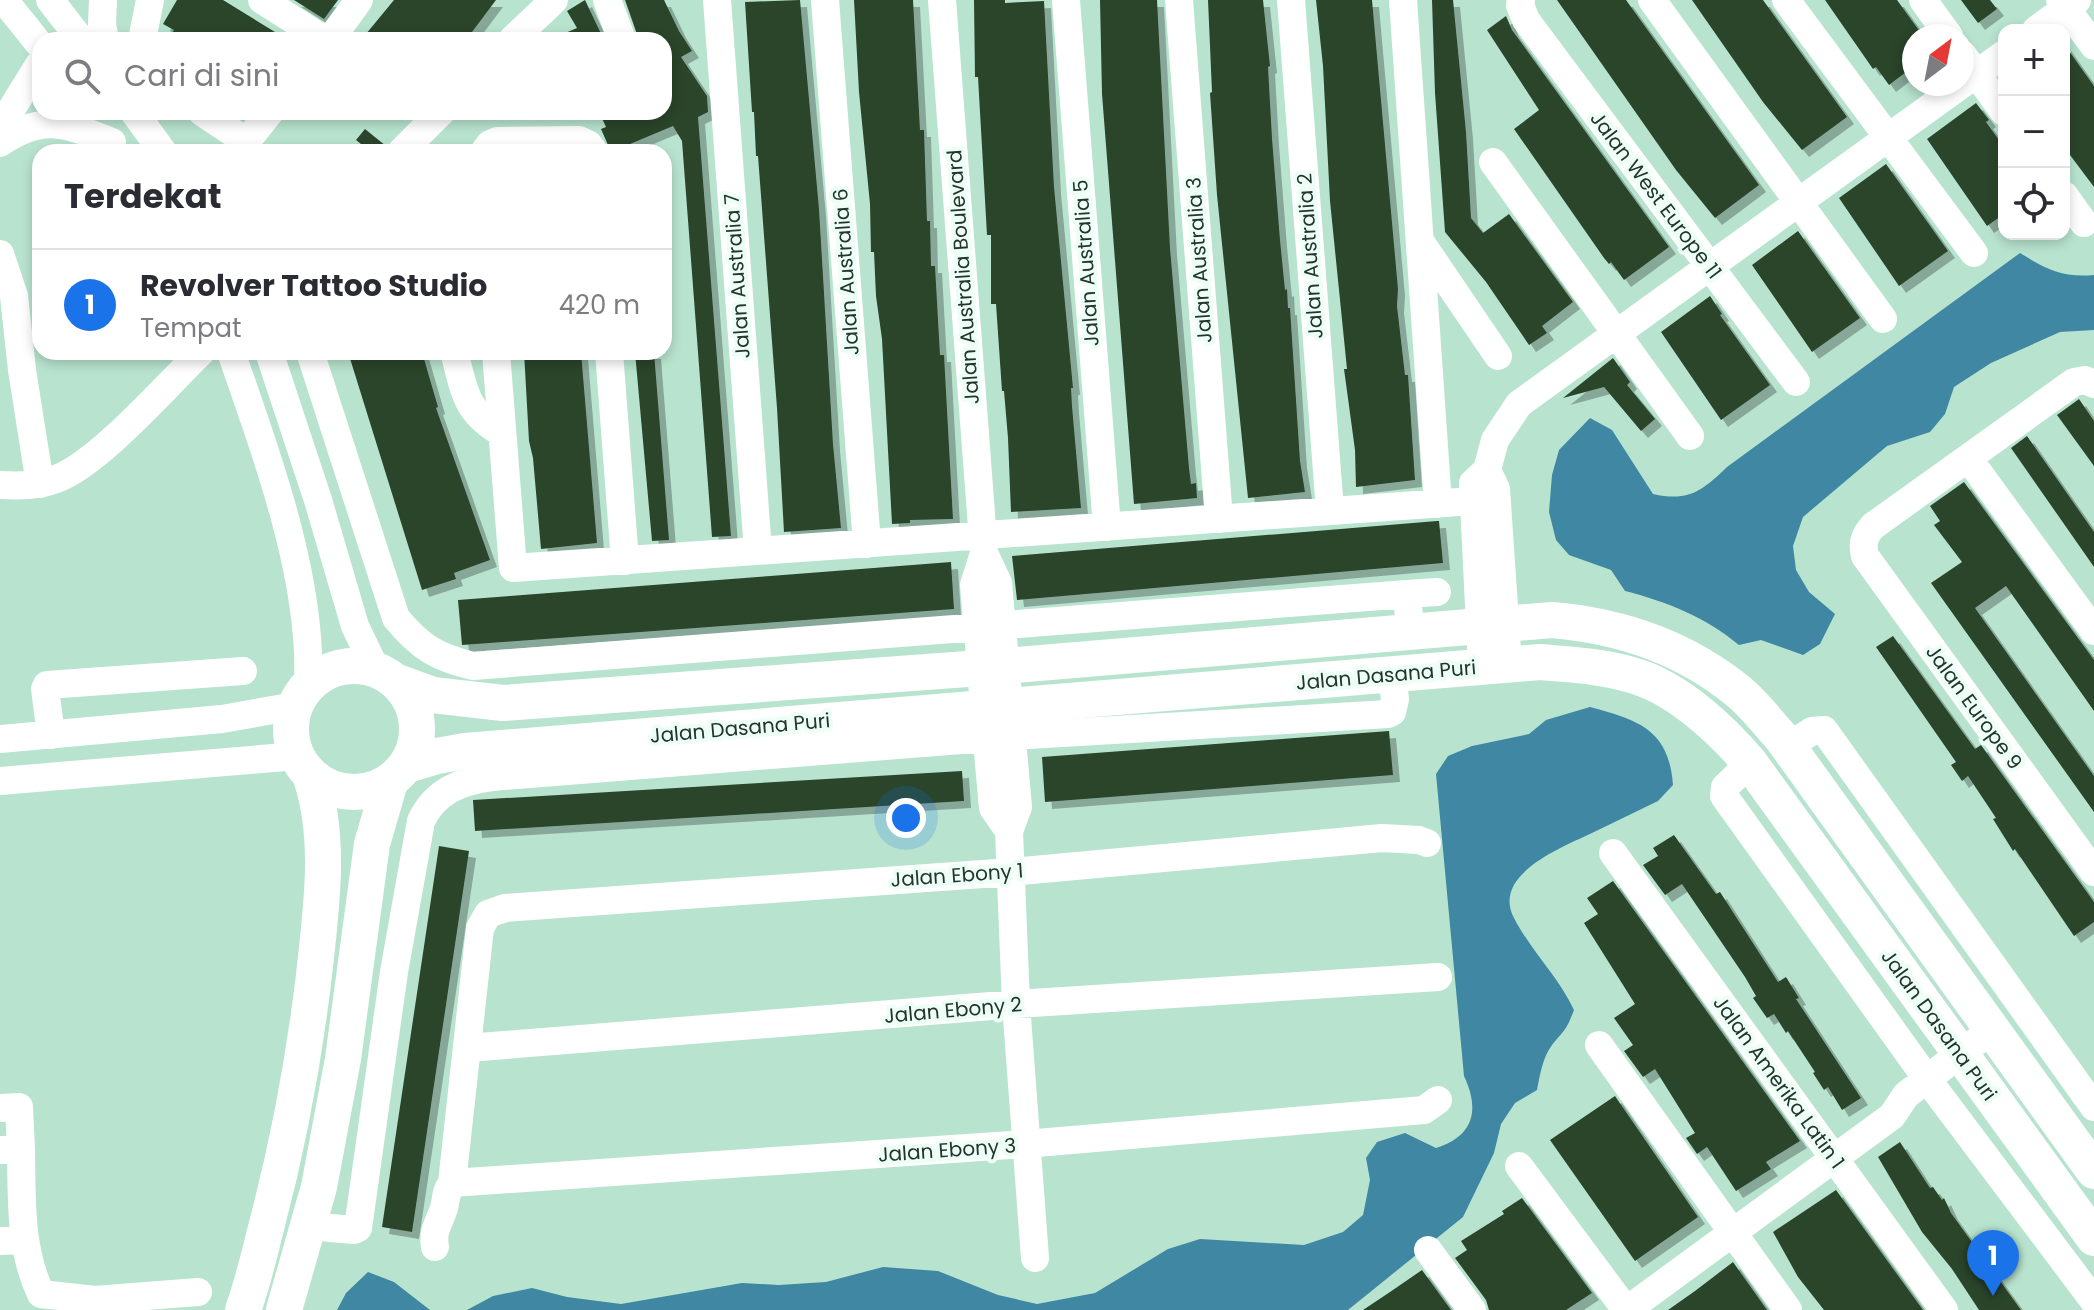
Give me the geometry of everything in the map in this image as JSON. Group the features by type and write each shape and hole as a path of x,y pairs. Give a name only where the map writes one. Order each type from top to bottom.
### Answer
{"main road":[{"name":"Jalan Dasana Puri","path":"386,676 433,695 503,703 1552,620 1591,624 1646,637 1695,660 1741,693 1788,747 2094,1171"},
{"name":"Jalan Dasana Puri","path":"398,773 437,756 465,751 998,722 1392,675 1540,662 1592,666 1641,677 1682,700 1728,737 1750,763 2094,1238"},
{"path":"243,1310 280,1175 306,1042 319,926 322,840 317,793 290,731 301,695 328,671 352,666 386,676 410,700 417,722 416,744 398,773 372,844 343,1059 319,1187 284,1310"},
{"path":"304,766 328,787 349,792 370,790 398,773"}],"street":[{"path":"103,0 104,32"},
{"path":"144,32 150,0"},
{"path":"262,0 314,32"},
{"path":"333,32 359,0"},
{"path":"520,32 554,0"},
{"path":"607,0 619,32"},
{"name":"Jalan Australia 7","path":"717,0 758,551"},
{"name":"Jalan Australia 6","path":"825,0 867,544"},
{"name":"Jalan Australia Boulevard","path":"942,0 984,544 998,583 990,626 998,722 993,808 1009,831 1011,872"},
{"name":"Jalan Australia 5","path":"1066,0 1107,527"},
{"name":"Jalan Australia 3","path":"1179,0 1219,519"},
{"name":"Jalan Australia 2","path":"1291,0 1330,511"},
{"path":"497,360 513,568 867,544 984,544 1107,527 1449,503 1420,240 1403,0"},
{"path":"1652,0 1883,319"},
{"path":"1786,0 1974,253"},
{"path":"1923,0 1940,24"},
{"name":"Jalan West Europe 11","path":"1520,2 1526,20 1796,382"},
{"path":"2043,24 2068,3 2094,46"},
{"path":"0,38 14,4"},
{"path":"14,4 32,32"},
{"path":"1974,63 1998,56"},
{"path":"1974,71 1998,104"},
{"path":"0,128 32,76"},
{"path":"1495,666 1493,625 1473,483 1487,470 1495,440 1519,404 1888,137 1933,96"},
{"path":"96,120 113,144"},
{"path":"140,120 157,144"},
{"path":"214,120 241,138 250,137 264,120"},
{"path":"409,144 433,120"},
{"path":"0,143 20,129 55,123 108,144"},
{"path":"490,144 497,141 579,140 588,144"},
{"path":"1493,162 1690,436"},
{"path":"2070,203 2084,223"},
{"path":"1420,240 1498,356"},
{"path":"0,254 14,296 40,484"},
{"path":"0,485 40,484 78,468 193,360"},
{"path":"0,739 222,719 301,695 308,639 305,612 281,507 234,360"},
{"path":"272,360 355,626 386,676"},
{"path":"313,360 396,618 428,650 447,660 473,666 1437,592"},
{"path":"456,360 470,406 477,416 502,433"},
{"path":"610,360 625,561"},
{"path":"2090,382 2074,382 1968,458 2094,631"},
{"name":"Jalan Europe 9","path":"1968,458 1873,526 1863,539 1865,556 2093,870"},
{"path":"321,511 357,499"},
{"path":"1407,594 1410,631"},
{"path":"51,735 47,685 243,671"},
{"path":"308,1226 358,1228 394,972 421,821 436,799 470,780 998,722"},
{"path":"1788,747 1812,731 1824,730 2094,1107"},
{"path":"1750,763 1725,787 1724,796 1933,1086 2094,1301"},
{"path":"0,781 304,766"},
{"name":"Jalan Ebony 1","path":"468,1048 480,928 488,914 505,908 1011,872 1382,838 1427,843"},
{"name":"Jalan Amerika Latin 1","path":"1613,853 1944,1310"},
{"path":"1011,872 1016,1004 1035,1258"},
{"path":"355,967 394,972"},
{"name":"Jalan Ebony 2","path":"468,1048 1016,1004 1438,977"},
{"path":"1519,1166 1627,1310 1835,1160 1892,1116 1906,1095 1933,1086 1997,1038"},
{"path":"1599,1045 1788,1310"},
{"path":"435,1247 433,1231 444,1206 445,1192 452,1183 468,1048"},
{"name":"Jalan Ebony 3","path":"452,1183 1025,1144 1424,1110 1438,1100"},
{"path":"0,1108 19,1107 10,1150 12,1240 41,1294 95,1300 198,1292"},
{"path":"1428,1250 1472,1310"}],"water":[{"path":"2020,253 2055,271 2094,275 2094,330 2060,332 1991,363 1954,387 1945,414 1930,432 1887,446 1803,517 1793,546 1796,570 1809,592 1835,614 1820,644 1803,655 1761,640 1739,645 1713,626 1685,612 1625,591 1611,570 1569,555 1556,540 1549,512 1552,475 1559,450 1590,418 1612,430 1653,494 1676,497 1694,492"},
{"path":"1590,707 1623,717 1648,730 1665,751 1673,785 1658,801 1549,854 1521,875 1512,888 1510,902 1514,918 1574,1010 1567,1026 1546,1055 1537,1090 1515,1103 1501,1124 1494,1153 1463,1217 1348,1310 467,1310 493,1296 532,1288 567,1297 621,1304 742,1283 779,1285 826,1282 883,1267 938,1271 998,1295 1037,1304 1095,1293 1168,1249 1200,1239 1304,1245 1343,1232 1363,1215 1370,1180 1366,1158 1377,1142 1405,1133 1436,1148 1449,1143 1466,1129 1472,1111 1472,1100 1464,1076 1436,774 1448,756 1472,746 1529,734 1546,720"},
{"path":"368,1272 394,1282 430,1310 337,1310 346,1293"}],"building":[{"path":"177,0 223,0 275,32 173,32 163,24"},
{"path":"294,0 338,0 324,19"},
{"path":"394,0 496,0 472,32 368,32"},
{"path":"585,0 600,32 568,32 577,28 567,11"},
{"path":"625,0 664,0 692,51 681,57 707,96 708,112 698,117 731,536 712,537 682,141 673,126 630,144 608,144 601,129 606,127 603,120 672,120 672,32 636,32"},
{"path":"800,0 819,209 841,528 784,532 745,2"},
{"path":"854,0 913,0 920,130 924,130 927,221 930,221 931,266 935,266 940,355 944,355 953,519 910,520 910,523 892,524 882,339 874,252 871,252"},
{"path":"974,0 1005,0 1005,3 1044,1 1054,187 1081,508 1011,512 996,304 991,304 991,235 987,235 978,77 975,77"},
{"path":"1100,0 1157,0 1170,248 1189,468 1191,484 1196,483 1197,498 1134,504 1102,94"},
{"path":"1208,0 1263,0 1280,240 1290,308 1300,461 1305,492 1248,498 1217,195"},
{"path":"1316,0 1372,0 1397,306 1405,375 1408,375 1415,480 1356,487 1330,201"},
{"path":"1432,0 1453,0 1471,218 1483,233 1509,214 1573,302 1542,326 1547,333 1529,345 1486,282 1445,232"},
{"path":"1557,0 1626,0 1759,185 1715,218 1676,170"},
{"path":"1692,0 1763,0 1847,117 1802,150 1763,102"},
{"path":"1825,0 1897,0 1914,24 1902,24 1902,75 1889,85 1876,67 1873,69"},
{"path":"1961,0 1990,0 1997,9 1978,23"},
{"path":"1506,16 1512,30 1669,247 1624,280 1611,262 1609,264 1604,258 1514,129 1539,110 1487,30"},
{"path":"2070,52 2094,86 2094,187 2070,155"},
{"path":"1976,103 1998,139 1998,218 1987,226 1927,139"},
{"path":"365,129 384,144 361,144 356,140"},
{"path":"1886,164 1948,251 1899,286 1839,198"},
{"path":"1798,231 1860,318 1812,352 1752,265"},
{"path":"1710,296 1770,385 1721,420 1661,332"},
{"path":"1613,358 1630,382 1627,385 1655,419 1641,431 1604,387 1563,398"},
{"path":"350,360 424,360 436,408 490,560 454,573 456,579 422,590"},
{"path":"524,360 582,360 597,543 541,549 529,441"},
{"path":"636,360 655,360 669,540 652,541"},
{"path":"2079,399 2094,421 2094,466 2057,415"},
{"path":"2027,436 2094,532 2094,567 2011,448"},
{"path":"1964,482 2094,660 2094,711 2006,586 1975,608 2094,776 2094,812 1931,583 1962,562 1934,525 1940,521 1930,506"},
{"path":"1439,521 1443,563 1017,600 1012,556"},
{"path":"951,562 954,609 462,645 458,600"},
{"path":"1893,636 1975,749 1981,745 2094,902 2094,922 2074,936 2015,849 2013,851 1993,819 1996,818 1968,776 1962,781 1951,765 1956,762 1876,647"},
{"path":"1389,731 1393,775 1045,802 1042,757"},
{"path":"962,771 964,801 475,831 473,800"},
{"path":"1674,835 1716,894 1720,892 1778,982 1786,977 1799,998 1796,999 1861,1098 1842,1110 1828,1087 1824,1090 1788,1031 1786,1033 1774,1014 1767,1018 1753,998 1756,996 1745,977 1682,884 1665,895 1643,865 1658,856 1653,848"},
{"path":"439,846 469,851 412,1232 382,1227"},
{"path":"1613,881 1800,1141 1766,1162 1771,1169 1736,1191 1707,1147 1697,1154 1686,1138 1695,1133 1655,1069 1643,1077 1624,1051 1633,1045 1614,1018 1635,1004 1584,923 1598,914 1587,898"},
{"path":"1615,1096 1698,1217 1635,1261 1550,1140"},
{"path":"1900,1142 1930,1188 1933,1187 1942,1200 1944,1198 1951,1213 2021,1310 1979,1310 1922,1232 1878,1157"},
{"path":"1836,1190 1923,1310 1824,1310 1798,1277 1773,1232"},
{"path":"1522,1198 1592,1293 1566,1310 1489,1310 1486,1300 1455,1258 1467,1250 1461,1241 1504,1214 1502,1211"},
{"path":"1733,1262 1767,1310 1668,1310 1695,1291"},
{"path":"1422,1270 1451,1310 1363,1310 1390,1292"}],"place":[{"name":"Revolver Tattoo Studio","path":"1993,1296"}]}
